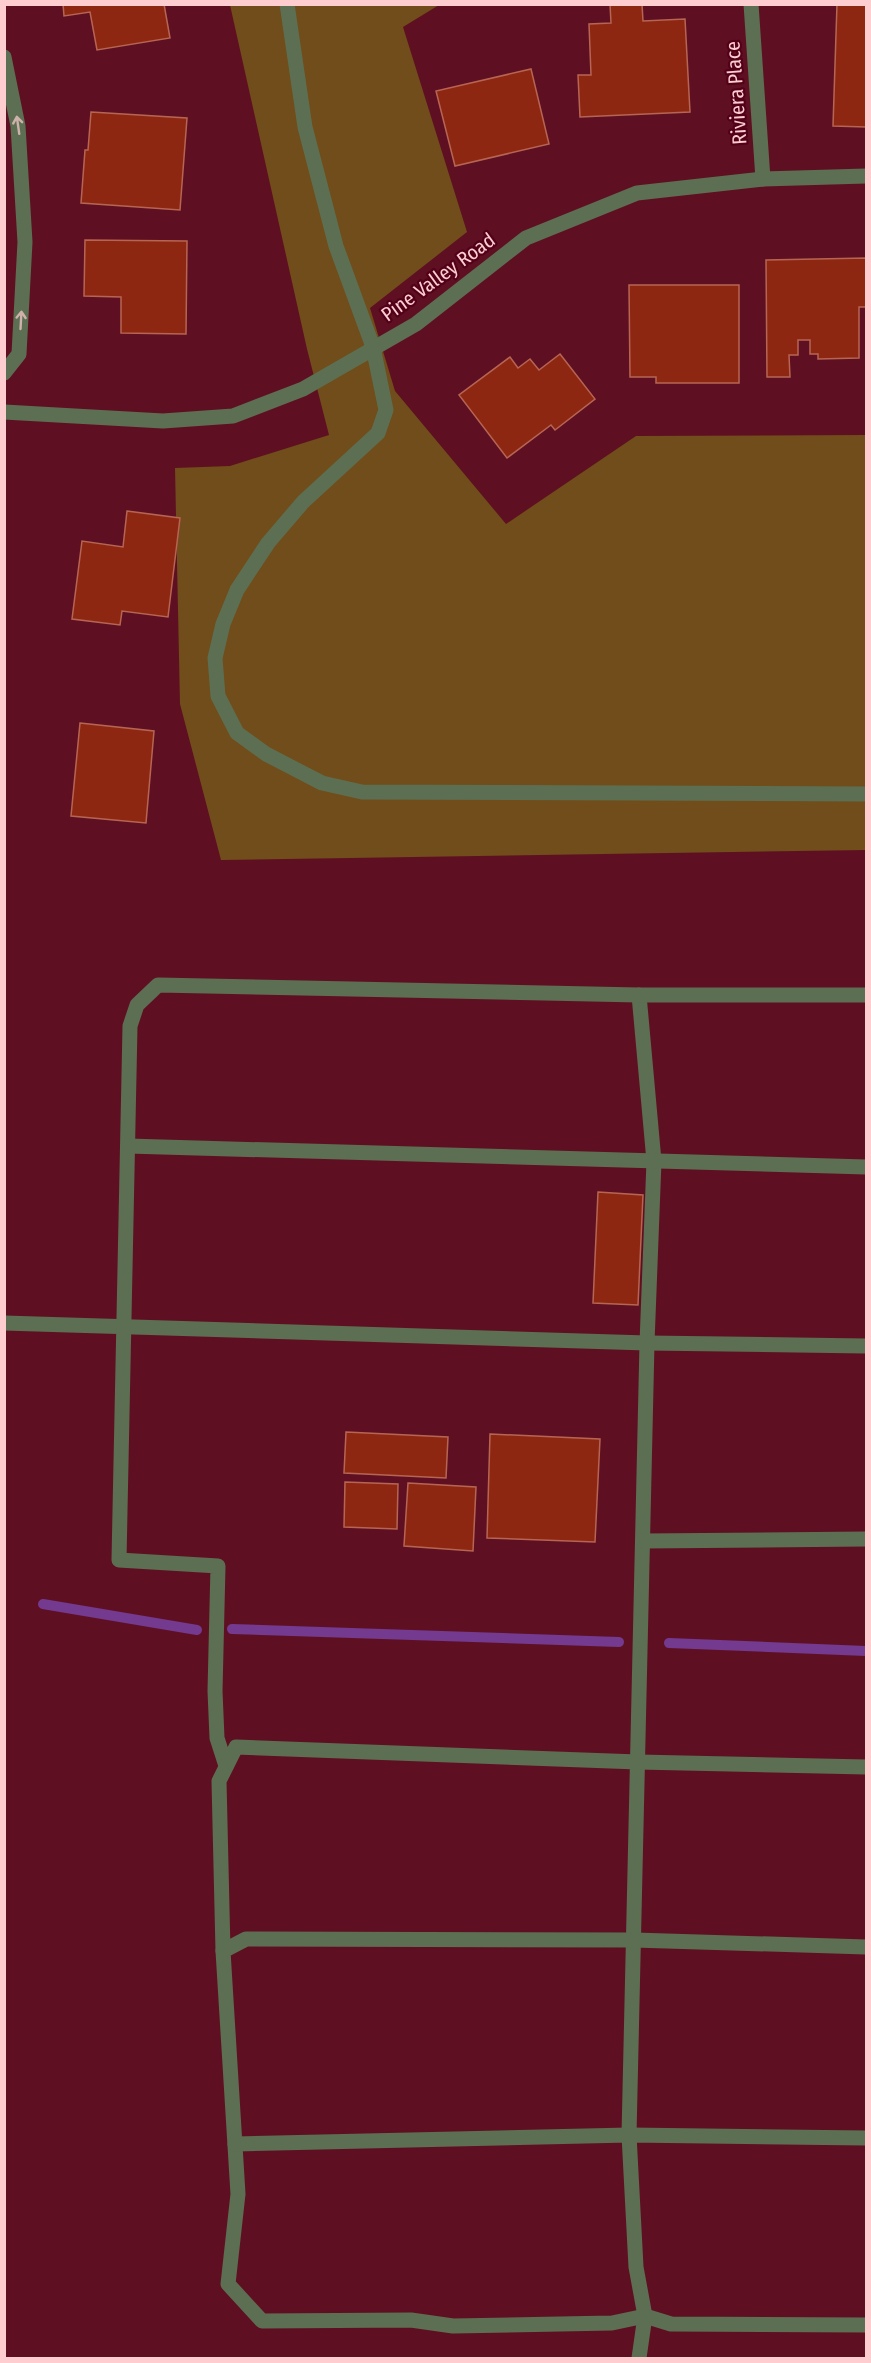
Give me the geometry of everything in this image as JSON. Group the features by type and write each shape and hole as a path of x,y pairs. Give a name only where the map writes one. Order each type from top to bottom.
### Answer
{"street":[{"path":"287,4 305,127 336,246 373,347 386,411 378,434 303,502 268,543 237,590 223,624 215,658 218,696 237,733 266,754 322,783 362,792 867,794"},
{"name":"Riviera Place","path":"751,4 763,179"},
{"path":"4,57 18,126 25,242 19,354 4,373"},
{"name":"Pine Valley Road","path":"4,412 163,421 233,416 303,390 373,347 416,324 526,238 637,193 763,179 867,176"},
{"path":"226,1766 217,1738 215,1691 218,1566 118,1560 130,1026 137,1005 158,985 639,996 867,995"},
{"path":"639,996 654,1161 647,1343 629,2135 636,2267 645,2316 639,2358"},
{"path":"128,1146 867,1167"},
{"path":"4,1323 647,1343 867,1346"},
{"path":"643,1541 867,1539"},
{"path":"867,1767 638,1762 236,1747 219,1781 223,1951 238,2194 228,2284 262,2321 411,2319 453,2326 612,2323 645,2316 671,2324 867,2325"},
{"path":"223,1951 246,1939 634,1940 867,1947"},
{"path":"235,2144 629,2135 867,2138"}],"shaded area":[{"path":"230,5 439,5 403,27 467,232 370,308 395,391 506,524 636,436 866,435 866,850 221,860 180,704 175,468 230,466 329,435 307,349"}],"building":[{"path":"63,4 164,4 170,38 97,50 90,12 64,16"},
{"path":"610,4 642,4 643,21 685,19 690,112 580,117 578,75 591,75 589,24 611,23"},
{"path":"837,4 866,4 866,127 833,126"},
{"path":"531,69 549,144 455,166 436,91"},
{"path":"91,112 187,118 180,210 81,203 85,150 88,150"},
{"path":"85,240 187,241 186,334 121,333 121,297 84,296"},
{"path":"866,258 866,307 859,307 859,358 818,359 818,354 810,354 810,340 798,340 798,355 789,355 790,377 767,377 766,260"},
{"path":"629,285 739,285 739,383 656,383 656,377 630,377"},
{"path":"560,354 595,399 555,430 551,425 507,458 459,395 510,357 518,368 530,359 539,370"},
{"path":"127,511 180,518 168,617 122,611 120,625 72,619 82,541 123,547"},
{"path":"80,723 154,731 146,823 71,816"},
{"path":"598,1192 643,1195 638,1305 593,1303"},
{"path":"346,1432 448,1437 446,1478 344,1473"},
{"path":"490,1434 600,1439 595,1542 487,1538"},
{"path":"345,1482 398,1484 397,1529 344,1527"},
{"path":"408,1483 476,1487 473,1551 404,1546"}],"waterway":[{"path":"43,1604 197,1630"},
{"path":"232,1629 619,1642"},
{"path":"669,1643 866,1651"}]}
